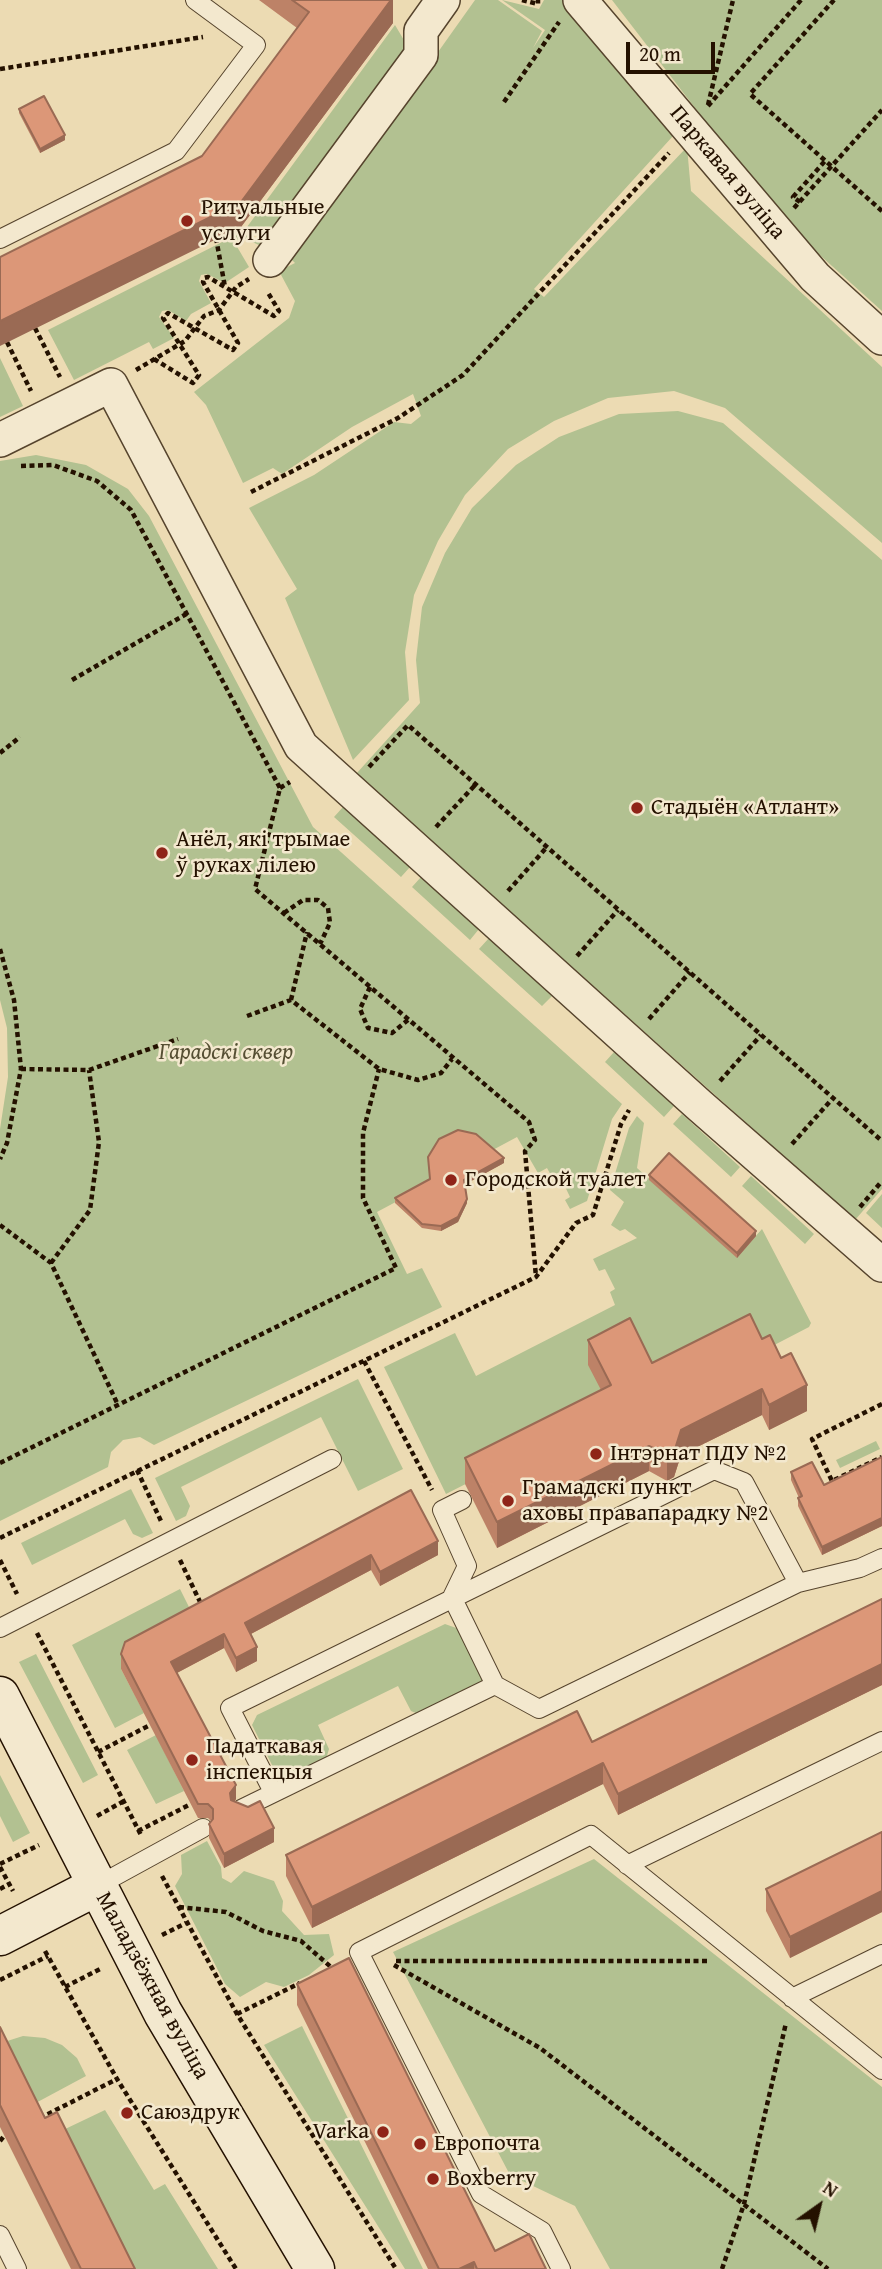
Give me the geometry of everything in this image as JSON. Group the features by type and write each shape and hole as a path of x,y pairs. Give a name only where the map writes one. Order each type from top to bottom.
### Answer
{"main road":[{"name":"Маладзёжная вуліца","path":"0,1696 163,2013 315,2269"},
{"path":"14,1928 97,1886"}],"street":[{"path":"261,274 421,55 421,30 443,0"},
{"name":"Паркавая вуліца","path":"580,0 698,117 815,277 882,338"},
{"path":"8,453 111,385 301,746 709,1114 882,1265"}],"lane":[{"path":"0,239 176,151 256,45 195,0"},
{"path":"0,1628 332,1458"},
{"path":"273,1792 230,1708 715,1470 744,1482 798,1583"},
{"path":"452,1597 467,1566 442,1510 462,1500"},
{"path":"452,1597 495,1685 539,1709 798,1583 860,1569 882,1558"},
{"path":"241,1809 495,1685"},
{"path":"627,1865 882,1741"},
{"path":"97,1886 150,1854 203,1828"},
{"path":"561,2269 542,2231 481,2194 359,1952 591,1835 882,2070"},
{"path":"792,1998 882,1954"},
{"path":"0,2235 17,2269"}],"path":[{"path":"522,0 538,4 538,0"},
{"path":"698,117 733,0"},
{"path":"251,492 398,418 463,375 801,0"},
{"path":"834,0 750,94 882,211"},
{"path":"0,69 237,31"},
{"path":"505,102 551,34"},
{"path":"804,197 882,110"},
{"path":"800,202 793,197 825,161"},
{"path":"216,238 225,287"},
{"path":"261,274 232,292 219,310 204,316 194,328 180,344 156,358 193,383 199,375 180,344 163,318 164,314 168,313 194,328 233,350 238,343 219,310 203,282 204,278 208,277 232,292 274,316 279,311 261,274"},
{"path":"35,328 60,376"},
{"path":"6,342 31,391"},
{"path":"8,453 97,481 131,510 281,788"},
{"path":"72,680 188,613"},
{"path":"368,769 408,724 882,1141"},
{"path":"0,753 20,737"},
{"path":"290,782 281,788 255,889 529,1122 535,1140 525,1150 537,1277"},
{"path":"435,829 476,784"},
{"path":"506,893 547,847"},
{"path":"284,913 303,900 318,900 328,908 330,923 320,944"},
{"path":"570,965 618,910"},
{"path":"291,1000 307,932"},
{"path":"0,949 8,971 21,1069 7,1143 0,1159"},
{"path":"0,974 8,971"},
{"path":"640,1029 690,972"},
{"path":"370,987 360,1009 368,1028 392,1033 408,1020"},
{"path":"247,1016 291,1000"},
{"path":"291,1000 379,1069 418,1080 441,1073 452,1059"},
{"path":"711,1091 761,1035"},
{"path":"21,1069 89,1070 178,1039"},
{"path":"0,1463 396,1268 363,1198 363,1133 379,1069"},
{"path":"51,1263 90,1210 99,1142 89,1070"},
{"path":"791,1145 833,1098"},
{"path":"0,1538 537,1277 576,1223 593,1215 621,1124 629,1110"},
{"path":"852,1217 882,1181"},
{"path":"0,1225 51,1263 118,1405"},
{"path":"364,1361 442,1510"},
{"path":"882,1404 812,1439 832,1480 882,1457"},
{"path":"0,1560 150,1854 237,2014 396,2269"},
{"path":"194,1589 206,1613"},
{"path":"98,1752 150,1725"},
{"path":"138,1831 191,1804"},
{"path":"0,1864 37,1845"},
{"path":"0,1889 9,1884"},
{"path":"178,1907 226,1912 263,1931 302,1941 331,1967"},
{"path":"14,1928 48,1956 117,2080 236,2269"},
{"path":"319,1973 359,1952"},
{"path":"0,1980 48,1956"},
{"path":"748,1961 387,1961 540,2048 828,2269"},
{"path":"237,2014 308,1979"},
{"path":"722,2269 744,2204 792,1998"},
{"path":"36,2120 117,2080"}],"green space":[{"path":"475,0 498,0 542,31 533,48 545,30 502,0 539,9 544,0 562,0 673,136 534,289 544,297 687,147 691,191 882,367 882,543 725,408 674,391 608,398 554,421 508,449 465,495 438,541 414,595 405,652 409,700 353,760 285,598 297,589 249,508 314,475 394,422 411,424 421,416 413,394 352,427 282,474 273,468 243,483 206,405 194,392 289,318 295,301 279,271 295,263 291,259"},
{"path":"612,0 882,0 882,311 782,221"},
{"path":"395,25 411,52 271,245 247,227"},
{"path":"242,232 265,245 263,247 246,239 239,240 236,245 249,267 225,283 207,274 201,275 199,281 211,303 191,314 186,321 168,310 162,311 159,317 174,338 153,349 149,342 74,380 48,330"},
{"path":"0,358 23,406 0,417"},
{"name":"Стадыён «Атлант»","path":"678,411 723,423 882,560 882,1189 855,1220 356,774 420,703 416,660 422,607 445,553 472,508 516,465 559,437 619,414"},
{"name":"Гарадскі сквер","path":"36,455 86,465 128,489 149,516 313,827 622,1104 612,1119 587,1201 570,1209 565,1200 570,1197 560,1176 553,1179 547,1168 538,1173 517,1137 377,1212 407,1274 422,1268 442,1307 154,1445 140,1437 123,1440 111,1452 108,1467 0,1521 0,1129 8,1077 7,1028 0,1000 0,461"},
{"path":"343,807 410,867 401,877 334,817"},
{"path":"421,877 479,929 470,940 412,887"},
{"path":"489,938 552,996 542,1006 479,949"},
{"path":"614,1052 674,1106 664,1117 605,1062"},
{"path":"682,1114 740,1167 731,1177 673,1124"},
{"path":"637,1116 644,1123 637,1168 737,1257 762,1229 811,1323 809,1327 757,1354 613,1409 446,1494 384,1367 455,1333 476,1376 615,1305 610,1292 615,1289 605,1269 599,1271 593,1259 637,1238 625,1229 620,1231 611,1225 624,1202 610,1190 629,1128"},
{"path":"751,1176 814,1234 805,1244 742,1186"},
{"path":"882,1194 882,1228 866,1213"},
{"path":"358,1379 403,1469 358,1491 321,1417 181,1487 190,1506 186,1516 176,1521 155,1478"},
{"path":"876,1441 880,1449 840,1468 836,1460"},
{"path":"131,1489 153,1533 142,1538 133,1534 125,1519 32,1565 21,1543"},
{"path":"180,1589 195,1619 125,1656 121,1669 144,1713 115,1728 72,1645"},
{"path":"445,1624 459,1629 485,1678 483,1687 418,1714 411,1711 398,1686 318,1725 329,1749 326,1759 285,1777 276,1773 252,1725 257,1715"},
{"path":"36,1654 98,1775 83,1783 19,1662"},
{"path":"156,1735 184,1791 156,1804 127,1750"},
{"path":"0,1775 30,1833 13,1842 0,1816"},
{"path":"207,1841 221,1867 222,1878 231,1883 244,1871 274,1881 283,1901 282,1911 304,1935 329,1934 334,1955 309,1975 284,1987 266,1982 240,1997 225,1984 175,1886 182,1874 181,1855"},
{"path":"594,1859 882,2087 882,2269 610,2269 575,2206 510,2175 393,1952"},
{"path":"302,2026 423,2269 405,2269 264,2045"},
{"path":"23,2036 45,2038 62,2045 77,2058 86,2076 32,2105 1,2043"},
{"path":"105,2110 154,2190 165,2184 218,2269 130,2269 61,2131"}],"building":[{"path":"292,0 391,0 241,202 0,321 0,257 202,156 309,12"},
{"path":"44,96 65,135 40,149 19,109"},
{"name":"Городской туалет","path":"458,1130 476,1134 504,1158 464,1180 467,1199 458,1217 441,1226 422,1224 395,1198 430,1179 428,1157 439,1139"},
{"path":"669,1153 756,1231 737,1253 649,1175"},
{"name":"Інтэрнат ПДУ №2","path":"750,1314 762,1339 770,1335 781,1358 791,1353 807,1385 769,1405 762,1389 681,1430 674,1452 667,1455 649,1446 497,1522 465,1458 611,1385 588,1340 630,1318 652,1363"},
{"path":"882,1457 882,1518 822,1547 798,1498 802,1496 791,1472 812,1462 824,1485"},
{"path":"411,1490 438,1541 380,1572 371,1555 245,1623 257,1647 236,1658 224,1634 171,1662 236,1785 230,1793 231,1800 248,1807 260,1801 274,1828 224,1854 209,1824 213,1819 213,1809 208,1804 198,1804 121,1654 125,1642"},
{"path":"882,1599 882,1664 618,1794 603,1763 312,1907 286,1855 577,1711 592,1742"},
{"path":"882,1832 882,1891 790,1937 766,1889"},
{"path":"349,1958 495,2251 529,2234 546,2269 477,2269 474,2262 459,2269 439,2269 297,1984"},
{"path":"0,2027 45,2118 57,2112 135,2269 81,2269 0,2105"}],"place":[{"name":"Ритуальные услуги","path":"187,221"},
{"name":"Стадыён «Атлант»","path":"637,808"},
{"name":"Анёл, які трымае ў руках лілею","path":"162,853"},
{"name":"Городской туалет","path":"451,1180"},
{"name":"Інтэрнат ПДУ №2","path":"596,1454"},
{"name":"Грамадскі пункт аховы правапарадку №2","path":"508,1501"},
{"name":"Падаткавая інспекцыя","path":"192,1760"},
{"name":"Саюздрук","path":"127,2113"},
{"name":"Varka","path":"383,2132"},
{"name":"Европочта","path":"420,2144"},
{"name":"Boxberry","path":"433,2179"}]}
